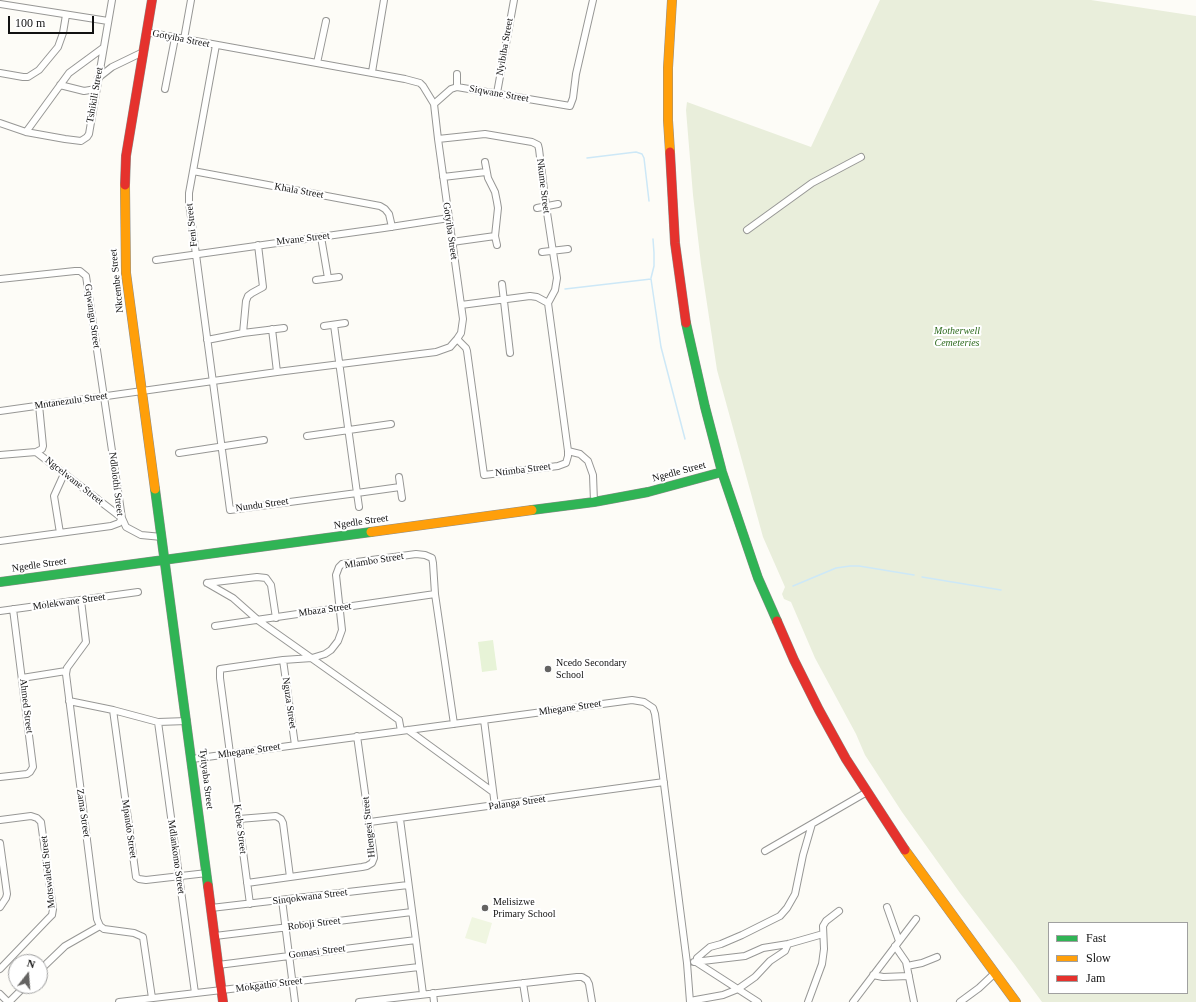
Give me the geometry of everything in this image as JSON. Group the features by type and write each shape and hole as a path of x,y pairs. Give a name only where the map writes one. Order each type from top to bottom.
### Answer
{"street":[{"name":"Tshikili Street","path":"1,124 26,132 78,141 84,139 89,134 112,0"},
{"name":"Nkcembe Street","path":"152,0 128,142 124,196 126,273 164,560"},
{"path":"184,39 191,0"},
{"path":"372,72 384,0"},
{"name":"Nyibiba Street","path":"497,93 514,0"},
{"name":"Siqwane Street","path":"434,104 450,89 457,87 570,106 573,98 576,74 593,0"},
{"path":"672,0 668,68 668,120 675,243 688,332 722,472 758,578 778,625 819,710 846,759 908,854 1016,1002"},
{"path":"0,4 108,21"},
{"path":"0,73 28,77 39,70 58,47 63,33 66,15"},
{"path":"317,63 326,21"},
{"name":"Gotyiba Street","path":"146,32 372,72 405,79 420,84 426,90 434,104 461,305 462,326 457,339"},
{"path":"165,89 176,38"},
{"name":"Feni Street","path":"212,382 208,340 189,202 216,45"},
{"path":"26,132 69,73 103,48"},
{"path":"98,78 112,67 143,52"},
{"path":"457,74 457,87"},
{"path":"60,85 84,90 96,89"},
{"name":"Nkume Street","path":"438,139 485,134 527,141 536,144 539,149 557,282 555,290 548,303"},
{"path":"746,230 812,183 861,157"},
{"path":"485,162 486,172 498,208 496,236 497,246"},
{"name":"Khala Street","path":"194,171 380,206 389,214 392,227"},
{"path":"443,177 486,172"},
{"path":"537,208 558,204"},
{"name":"Mvane Street","path":"156,260 449,218"},
{"path":"452,242 496,236"},
{"path":"321,237 328,278"},
{"path":"243,333 246,301 248,296 252,292 263,287 258,245"},
{"path":"542,252 568,249"},
{"name":"Gqwangu Street","path":"0,279 75,270 80,271 86,276 104,397"},
{"path":"316,280 339,277"},
{"path":"502,284 510,354"},
{"path":"461,305 534,296 548,303 568,451 580,454 588,461 593,475 594,502"},
{"path":"324,326 345,323"},
{"path":"334,325 359,507"},
{"path":"208,340 243,333 284,328"},
{"path":"272,329 277,372"},
{"path":"142,392 277,372 436,352 450,347 457,339"},
{"name":"Ntimba Street","path":"457,339 467,351 484,475 564,465 568,459 568,451"},
{"name":"Nundu Street","path":"212,382 230,510 400,487"},
{"name":"Mntanezulu Street","path":"0,410 142,392"},
{"name":"Ndlolothi Street","path":"0,541 111,526 119,523 122,518 104,397"},
{"path":"36,452 42,449 43,446 39,405"},
{"path":"307,436 391,424"},
{"path":"179,453 264,440"},
{"name":"Ngcelwane Street","path":"0,455 36,452 122,518 126,527 134,532 146,536 162,537"},
{"name":"Ngedle Street","path":"0,582 594,502 648,492 722,472"},
{"path":"60,533 54,496 64,474"},
{"path":"399,477 402,498"},
{"name":"Mlambo Street","path":"231,754 220,678 220,668 312,658 325,654 338,642 343,626 336,574 337,570 342,564 416,554 425,555 432,558 435,594 454,724"},
{"name":"Tyityaba Street","path":"164,560 212,908 223,1002"},
{"path":"276,618 271,585 266,578 257,577 207,584 233,598 259,621 399,720 405,730 493,792"},
{"name":"Molekwane Street","path":"0,611 138,592"},
{"name":"Mbaza Street","path":"215,626 259,621 435,594"},
{"path":"22,678 66,671 86,642 87,638 81,600"},
{"name":"Ahmed Street","path":"0,778 27,774 33,767 13,609"},
{"name":"Nguza Street","path":"283,660 295,745"},
{"name":"Zama Street","path":"66,671 96,911 100,926"},
{"name":"Mhegane Street","path":"192,759 632,700 644,702 653,708 656,714 690,1001"},
{"path":"69,701 113,710 158,722 187,721"},
{"name":"Mpando Street","path":"113,710 136,877 146,880 207,873"},
{"path":"484,720 495,806"},
{"name":"Mdlankomo Street","path":"158,722 195,993"},
{"name":"Hlengesi Street","path":"247,882 370,865 374,858 357,736"},
{"name":"Krebe Street","path":"231,754 250,904"},
{"name":"Palanga Street","path":"370,822 664,782"},
{"path":"765,851 867,792"},
{"name":"Motswaledi Street","path":"0,820 31,816 37,818 41,822 53,909 52,915 0,969"},
{"path":"239,819 276,816 281,820 283,823 290,877"},
{"path":"400,819 423,994"},
{"path":"696,962 697,958 710,947 742,935 780,916 787,908 795,894 803,855 812,824"},
{"path":"0,843 7,894 0,907"},
{"name":"Sinqokwana Street","path":"212,908 408,885"},
{"path":"282,900 295,1002"},
{"path":"888,907 897,943 907,966 914,1002"},
{"path":"808,1002 822,964 824,949 823,926 826,921 839,911"},
{"name":"Roboji Street","path":"215,936 412,912"},
{"path":"853,1002 916,919"},
{"path":"48,962 65,946 100,926 107,930 138,934 142,937 152,998"},
{"path":"686,963 745,956 763,948 788,944 823,934"},
{"name":"Gomasi Street","path":"218,965 416,940"},
{"path":"690,1001 723,995 738,989 755,976 770,961 785,951 788,944"},
{"path":"907,966 922,963 937,957"},
{"path":"696,962 758,1002"},
{"name":"Mokgatho Street","path":"119,1002 152,998 165,999 195,993 419,967"},
{"path":"960,1002 979,988 995,973"},
{"path":"873,975 883,977 909,976"},
{"path":"359,1002 395,1000 423,994 569,977 582,977 587,980 589,984 592,1002"},
{"path":"523,983 526,1002"},
{"path":"433,993 434,1002"},
{"path":"0,994 8,1002 16,994"}],"green space":[{"name":"Motherwell Cemeteries","path":"880,0 1091,0 1196,16 1196,1002 1042,1002 960,893 902,812 865,755 856,734 815,658 791,602 784,599 782,594 785,587 763,537 717,370 701,264 693,195 686,110 687,102 811,147"},
{"path":"493,640 497,670 482,672 478,642"},
{"path":"472,917 492,923 486,944 465,938"}],"waterway":[{"path":"587,158 636,152 642,154 644,158 649,201"},
{"path":"651,278 654,266 653,239"},
{"path":"565,289 651,279 661,347 685,439"},
{"path":"793,586 836,568 850,566 859,566 914,575"},
{"path":"922,577 1001,590"}],"traffic: fast":[{"path":"686,323 705,407 722,472 758,578 777,621"},
{"path":"532,510 594,502 648,492 722,472"},
{"path":"155,489 208,886"},
{"path":"0,582 371,532"}],"traffic: slow":[{"path":"670,152 668,120 668,68 672,0"},
{"path":"125,185 126,273 155,489"},
{"path":"371,532 532,510"},
{"path":"905,850 1016,1002"}],"traffic: jam":[{"path":"125,185 126,156 152,0"},
{"path":"670,152 675,243 686,323"},
{"path":"777,621 794,660 846,759 905,850"},
{"path":"208,886 223,1002"}],"place":[{"name":"Ncedo Secondary School","path":"548,669"},
{"name":"Melisizwe Primary School","path":"485,908"}]}
